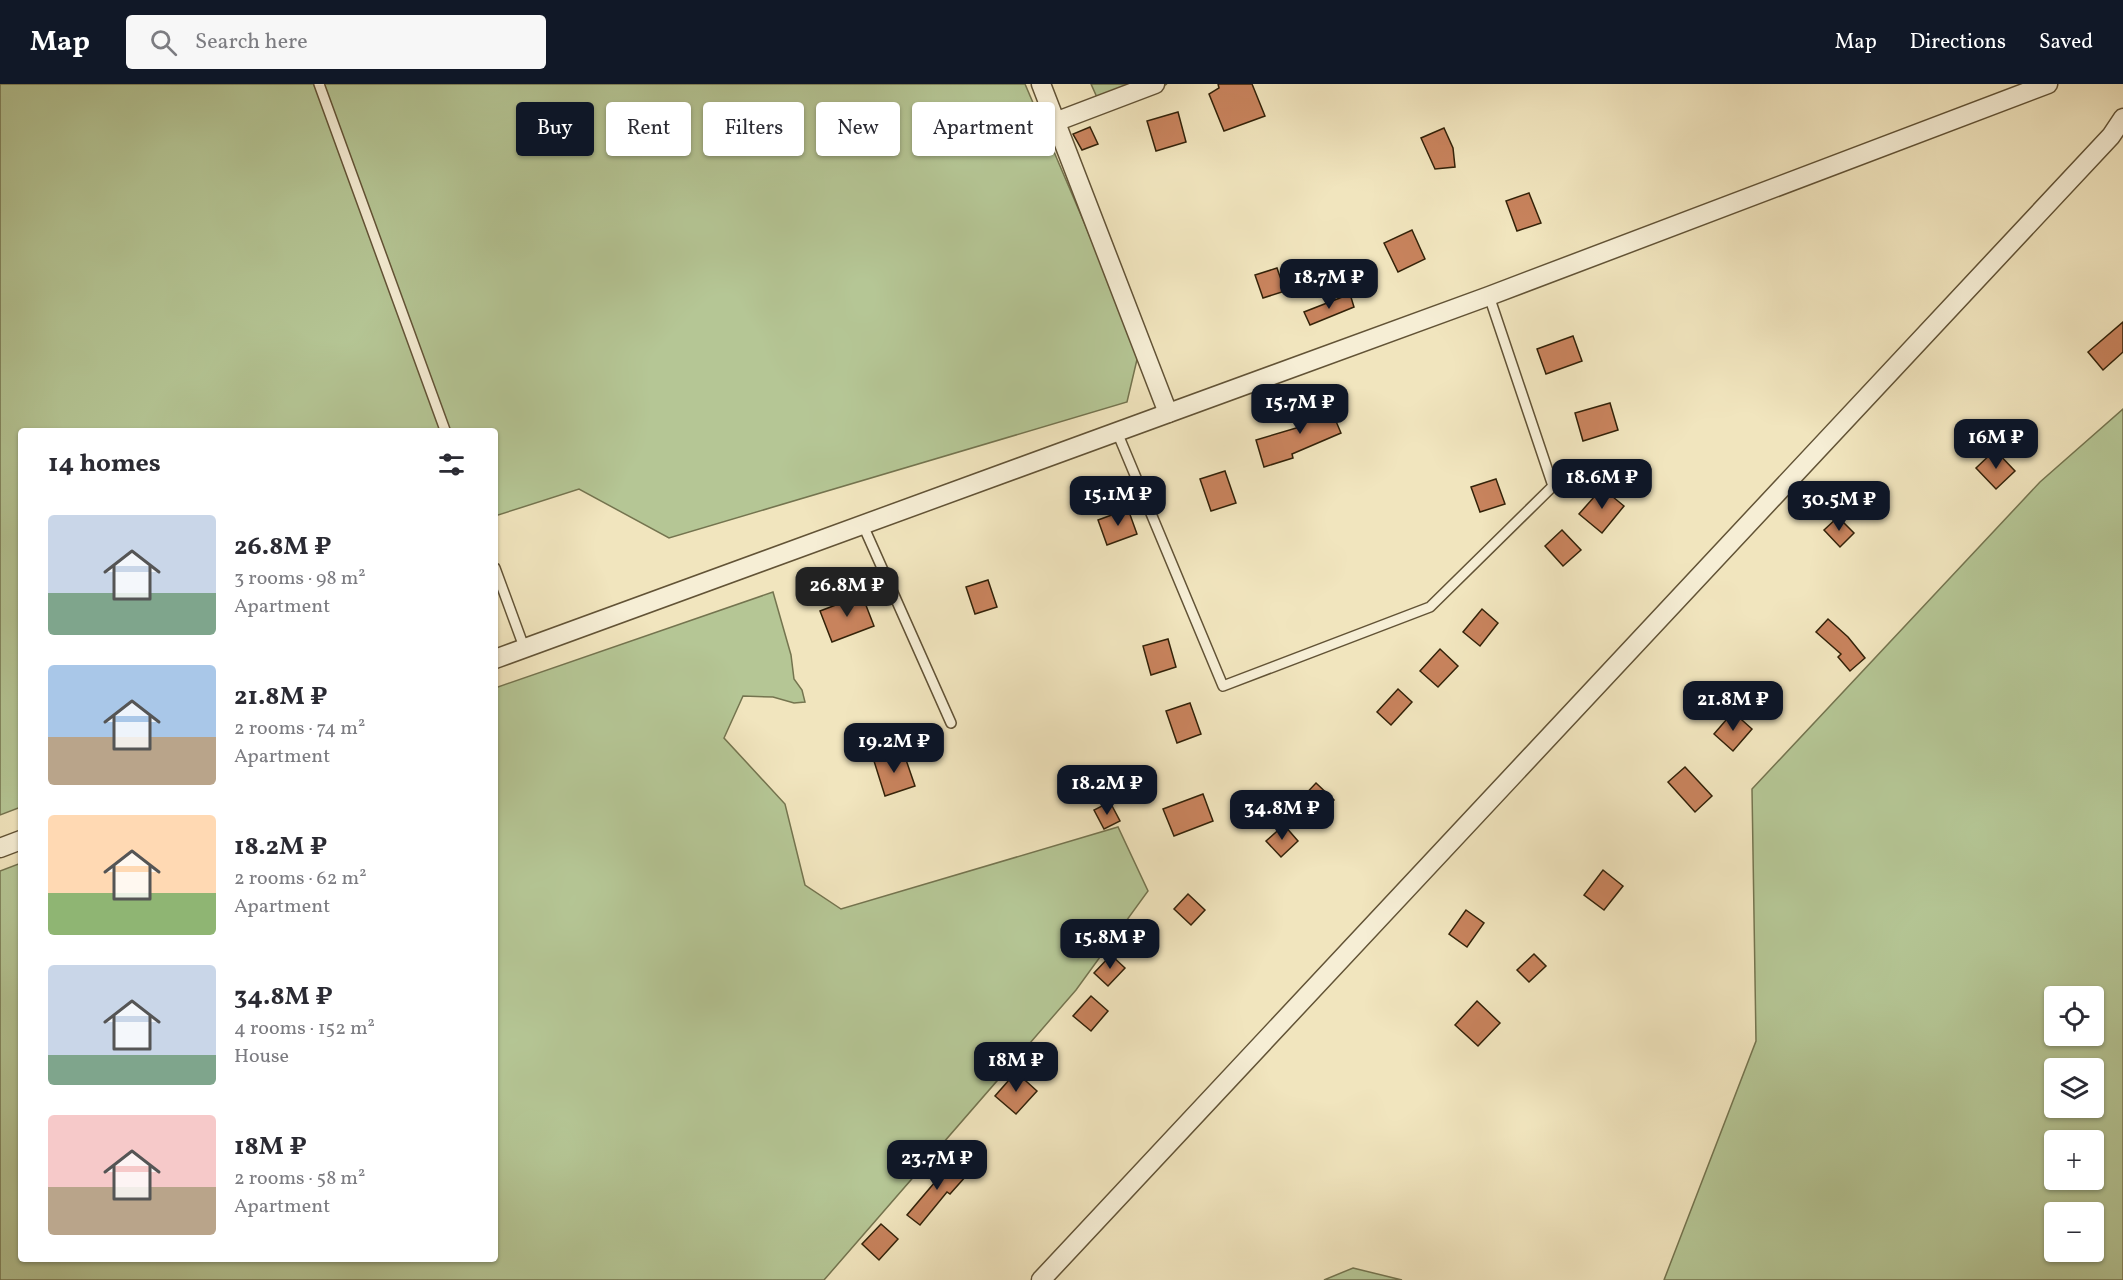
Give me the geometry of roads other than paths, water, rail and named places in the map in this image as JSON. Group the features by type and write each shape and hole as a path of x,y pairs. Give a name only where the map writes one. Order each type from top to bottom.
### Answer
{"street":[{"path":"1041,84 1048,102"},
{"path":"1155,84 1055,122 1168,413"},
{"path":"498,657 1489,296 2048,84"},
{"path":"1041,1280 2094,154 2123,118"},
{"path":"0,848 18,841"}],"lane":[{"path":"319,84 444,428"},
{"path":"1117,432 1223,686 1430,607 1553,486 1489,296"},
{"path":"862,523 951,723"},
{"path":"498,576 524,648"}]}
